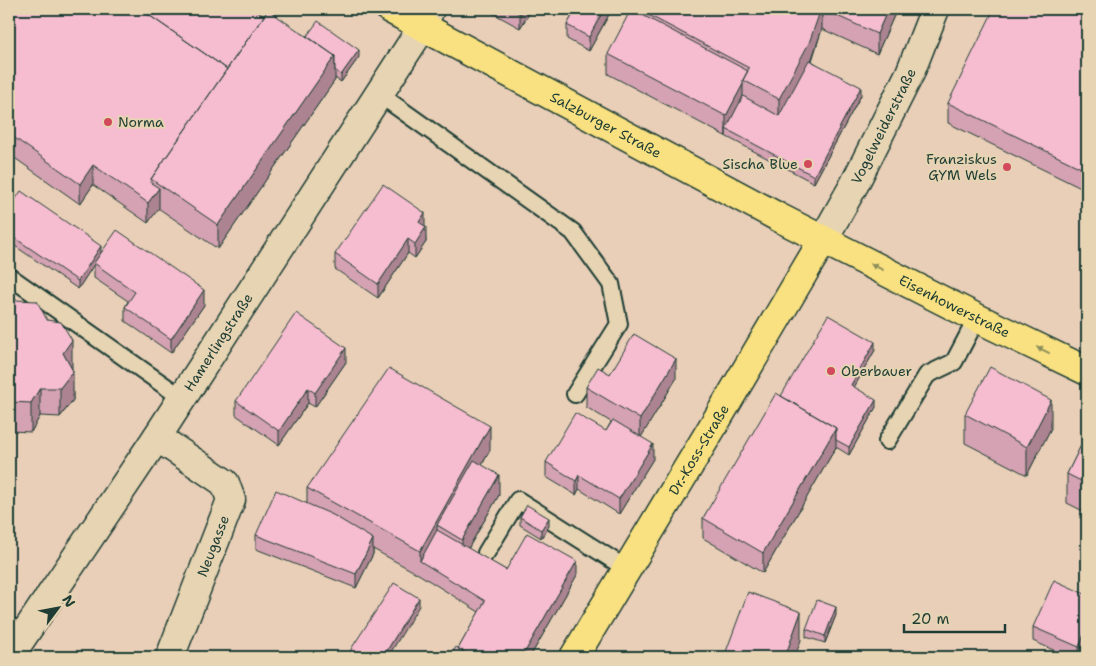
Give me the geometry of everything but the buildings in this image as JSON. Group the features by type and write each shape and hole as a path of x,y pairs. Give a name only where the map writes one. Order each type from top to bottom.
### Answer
{"main road":[{"name":"Salzburger Straße","path":"390,9 427,17 654,151 823,240"},
{"name":"Eisenhowerstraße","path":"823,240 1087,371"},
{"name":"Dr.-Koss-Straße","path":"574,657 823,240"}],"street":[{"name":"Vogelweiderstraße","path":"823,240 854,185 910,73 935,9"},
{"name":"Hamerlingstraße","path":"14,639 157,437 427,17"},
{"name":"Neugasse","path":"157,437 225,483 231,500 170,657"}],"lane":[{"path":"378,94 573,232 611,284 619,324 575,394"},
{"path":"9,276 182,398"},
{"path":"887,441 927,375 954,362 977,318"},
{"path":"486,553 518,500 627,569"}],"place":[{"name":"Norma","path":"108,122"},
{"name":"Sischa Blue","path":"808,164"},
{"name":"Franziskus GYM Wels","path":"1007,167"},
{"name":"Oberbauer","path":"831,371"}]}
